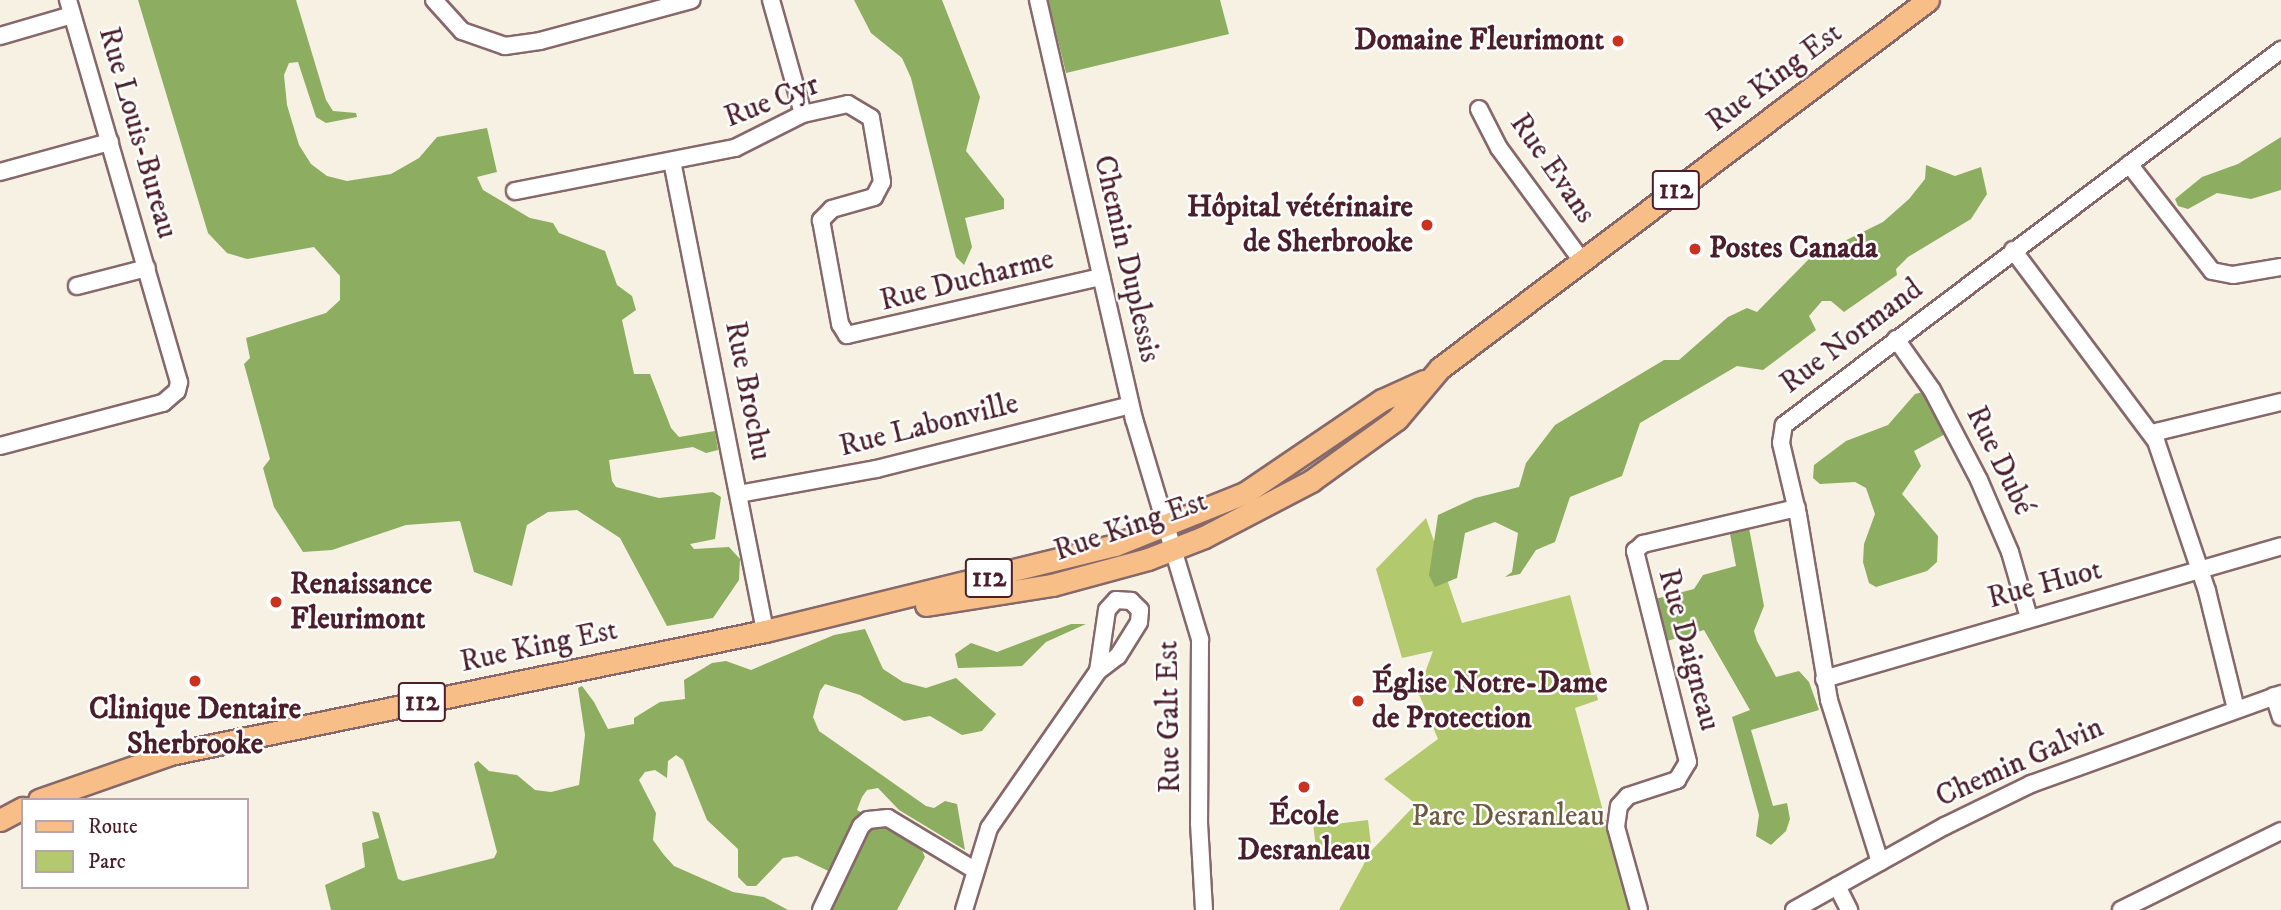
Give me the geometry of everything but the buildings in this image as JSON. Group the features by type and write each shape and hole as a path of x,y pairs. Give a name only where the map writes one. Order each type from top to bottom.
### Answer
{"main road":[{"name":"Rue King Est","path":"44,798 138,762 208,745 810,621 1071,558 1167,527 1264,483 1382,400 1424,381 1928,0"},
{"name":"Rue King Est","path":"810,621 1007,594 1174,550 1252,514 1345,458 1396,419 1424,381"},
{"path":"0,820 21,809"}],"street":[{"path":"434,0 462,31 505,46 540,41 692,0"},
{"path":"771,0 803,114"},
{"name":"Chemin Duplessis","path":"1038,0 1130,405 1167,527"},
{"name":"Rue Louis-Bureau","path":"0,36 70,7 178,373 177,391 163,403 0,446"},
{"name":"Rue Normand","path":"1880,862 1824,679 1797,508 1781,443 1784,425 2281,50"},
{"name":"Rue Cyr","path":"514,191 747,144 803,114 848,104 865,111 882,169 880,189 874,197 831,209 821,220 840,324 847,335"},
{"name":"Rue Evans","path":"1479,109 1499,148 1582,261"},
{"path":"0,172 110,142"},
{"name":"Rue Brochu","path":"672,161 765,631"},
{"path":"2129,164 2212,271 2233,275 2281,267"},
{"path":"2013,250 2152,433 2202,572 2236,709"},
{"name":"Rue Louis-Bureau","path":"77,286 147,268"},
{"name":"Rue Ducharme","path":"847,335 1101,277"},
{"name":"Rue Dubé","path":"1896,339 1932,390 1979,480 2010,552 2029,618"},
{"path":"2152,433 2281,402"},
{"name":"Rue Labonville","path":"739,494 876,469 1130,405"},
{"name":"Rue Daigneau","path":"1639,910 1616,827 1619,806 1628,796 1677,780 1688,762 1635,551 1643,544 1797,508"},
{"name":"Rue Galt Est","path":"1167,527 1202,651 1199,802 1205,910"},
{"name":"Rue Huot","path":"1824,679 2029,618 2202,572 2281,546"},
{"path":"964,910 973,869 989,828 1098,671"},
{"path":"2278,695 2281,717"},
{"name":"Chemin Galvin","path":"1794,910 2031,784 2278,695"},
{"path":"821,910 861,825 868,820 888,818 973,869"},
{"path":"2121,910 2281,831"},
{"path":"1837,886 1849,910"}],"green space":[{"path":"138,0 296,0 326,100 333,111 356,113 357,117 326,123 316,117 298,62 289,63 284,75 287,105 299,145 311,164 327,176 347,181 391,174 419,158 437,137 487,128 497,172 477,177 483,190 530,218 553,223 559,233 605,251 617,285 632,296 636,310 622,320 634,374 650,374 671,428 679,437 715,431 718,450 706,453 693,447 609,460 612,481 616,487 659,498 713,492 721,497 715,539 690,544 694,549 729,547 740,559 739,580 713,618 667,626 620,538 577,510 548,512 527,525 512,586 474,572 460,521 406,525 332,550 303,552 274,507 263,468 270,459 244,364 250,358 246,338 326,313 340,300 340,276 314,247 247,259 227,253 208,233"},
{"path":"854,0 942,0 980,97 966,151 1004,199 1004,209 965,218 972,247 964,265 956,257 911,78 902,58 871,33"},
{"path":"1048,0 1220,0 1229,34 1066,73"},
{"path":"2281,137 2281,190 2251,199 2217,193 2188,209 2178,206 2175,199 2202,177 2238,164"},
{"path":"1926,165 1955,176 1981,167 1987,194 1971,219 1908,257 1896,269 1897,275 1844,312 1831,301 1822,301 1809,316 1816,330 1763,370 1737,366 1640,423 1622,476 1570,497 1555,542 1536,550 1520,574 1505,577 1512,572 1518,533 1495,522 1465,533 1457,578 1435,587 1429,575 1438,515 1475,498 1519,487 1526,463 1555,425 1664,360 1679,360 1728,317 1747,308 1757,312 1810,258 1883,222 1909,199 1925,179"},
{"path":"1923,392 1947,433 1914,451 1921,466 1902,494 1938,536 1937,562 1927,571 1876,587 1869,583 1863,562 1864,544 1875,514 1866,488 1855,482 1820,484 1813,478 1814,465 1846,441 1888,425 1915,394"},
{"name":"Parc Desranleau","path":"1426,518 1462,623 1570,595 1598,700 1575,708 1630,910 1339,910 1371,851 1416,804 1384,779 1438,739 1418,692 1433,651 1402,658 1376,569"},
{"path":"1749,528 1764,606 1754,631 1757,641 1776,677 1799,671 1809,682 1819,710 1751,730 1773,806 1787,803 1790,819 1786,831 1771,845 1756,836 1759,815 1732,717 1750,710 1704,630 1667,641 1655,599 1694,589 1703,575 1736,566 1730,534"},
{"path":"1071,624 1086,624 1046,642 1022,666 958,668 955,654 971,643 997,652"},
{"path":"865,629 883,669 903,682 926,688 956,678 996,714 982,731 962,735 930,716 904,721 860,695 825,684 820,691 813,717 819,731 926,806 934,808 945,801 957,804 965,850 899,810 878,788 867,790 862,797 857,810 921,848 925,857 897,910 828,910 843,878 797,856 783,858 756,886 747,886 738,877 738,849 707,820 683,760 676,755 668,761 667,778 655,770 645,772 639,780 656,813 653,840 674,866 733,892 764,897 788,910 331,910 325,885 365,867 362,843 379,838 372,811 379,813 398,879 403,881 494,858 497,852 474,764 478,761 489,771 517,775 535,790 551,792 579,785 585,735 578,688 582,686 594,702 608,729 634,724 634,718 660,702 685,699 684,680 712,663 726,661 751,670 834,635"},
{"path":"1368,820 1371,846 1317,853 1313,827"}],"place":[{"name":"Domaine Fleurimont","path":"1618,41"},
{"name":"Hôpital vétérinaire de Sherbrooke","path":"1427,225"},
{"name":"Postes Canada","path":"1695,249"},
{"name":"Renaissance Fleurimont","path":"276,602"},
{"name":"Clinique Dentaire Sherbrooke","path":"195,681"},
{"name":"Église Notre-Dame de Protection","path":"1358,701"},
{"name":"École Desranleau","path":"1304,787"}]}
